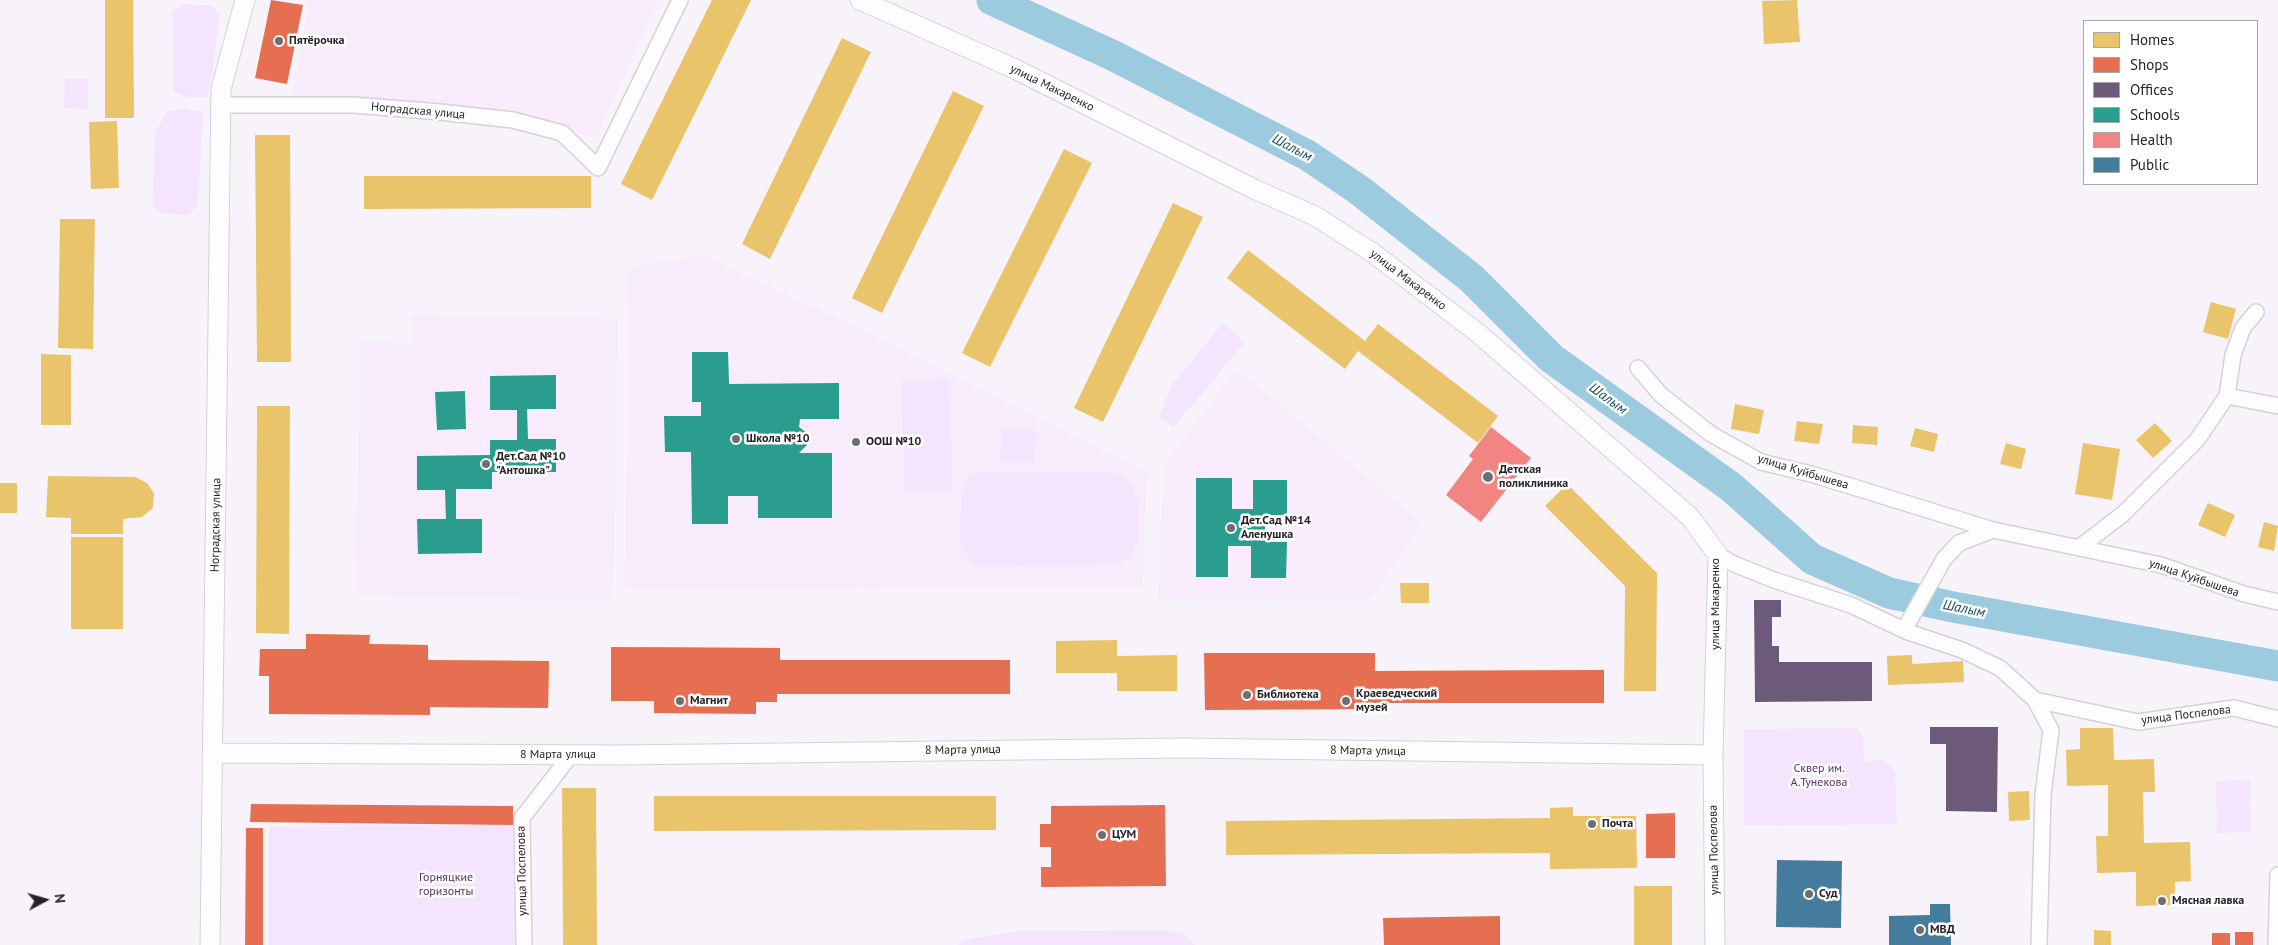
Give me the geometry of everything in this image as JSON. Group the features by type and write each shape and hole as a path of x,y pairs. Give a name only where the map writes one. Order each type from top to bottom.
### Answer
{"street":[{"name":"Ноградская улица","path":"210,945 221,89 245,0"},
{"name":"Ноградская улица","path":"221,105 353,105 417,109 513,120 562,132 598,168 680,0"},
{"name":"улица Макаренко","path":"860,0 1015,69 1254,188 1315,216 1373,252 1479,334 1683,510 1718,555 1713,755"},
{"path":"2080,547 2123,514 2197,440 2227,396 2233,355 2243,328 2256,312"},
{"name":"улица Куйбышева","path":"1638,368 1661,395 1711,434 1761,462 1811,474 1993,530 2161,565 2244,594 2278,602"},
{"path":"2227,396 2278,406"},
{"path":"1904,630 1944,559 1959,543 1993,530"},
{"path":"1718,555 1734,564 1774,580 1851,606 1904,630 1962,650 2000,668 2035,700 2051,730 2043,795 2039,945"},
{"name":"улица Поспелова","path":"2035,700 2138,722 2234,708 2278,719"},
{"name":"8 Марта улица","path":"212,753 571,755 1183,748 1713,755"},
{"name":"улица Поспелова","path":"524,945 522,818 571,755"},
{"name":"улица Поспелова","path":"1713,755 1715,945"},
{"path":"2276,945 2278,875"}],"shaded area":[{"path":"310,0 658,0 596,138 492,112 293,94"},
{"name":"ООШ №10","path":"703,255 879,338 1147,472 1142,588 625,589 629,268"},
{"path":"411,315 618,319 613,600 356,596 360,342 411,343"},
{"path":"1237,369 1423,524 1370,599 1158,599 1164,465"}],"green space":[{"path":"183,4 212,6 220,13 211,83 207,97 187,97 174,91 172,11"},
{"path":"65,79 88,79 88,109 64,108"},
{"path":"186,109 204,112 197,206 188,215 162,213 153,206 155,132 168,111"},
{"path":"1223,323 1245,342 1173,428 1160,417 1171,386"},
{"path":"949,380 953,490 905,492 901,382"},
{"path":"1002,429 1036,431 1034,462 1000,460"},
{"path":"985,472 1113,473 1121,476 1132,487 1139,504 1138,540 1130,558 1118,563 988,567 976,564 968,558 961,542 960,527 963,488 966,480 973,474"},
{"name":"Сквер им. А.Тунекова","path":"1857,728 1863,736 1864,761 1883,760 1891,766 1895,773 1897,824 1744,826 1744,729"},
{"path":"2250,780 2251,832 2217,833 2216,781"},
{"name":"Горняцкие горизонты","path":"513,825 514,945 269,945 269,827"},
{"path":"1165,930 1182,933 1195,945 958,945 964,940 1018,931"}],"building: Homes":[{"path":"105,0 133,0 134,118 105,118"},
{"path":"712,0 751,0 652,200 621,184"},
{"path":"1797,0 1800,42 1764,44 1762,1"},
{"path":"842,38 871,52 770,259 742,244"},
{"path":"953,91 984,106 882,313 852,298"},
{"path":"117,121 119,188 91,189 89,122"},
{"path":"255,135 290,135 291,362 257,362"},
{"path":"1064,149 1092,163 990,367 962,353"},
{"path":"364,176 591,176 591,208 364,209"},
{"path":"1173,203 1203,217 1103,422 1074,408"},
{"path":"60,219 95,219 93,349 58,348"},
{"path":"1248,250 1365,341 1378,324 1498,416 1478,443 1358,351 1345,369 1227,278"},
{"path":"2211,302 2236,309 2228,339 2203,332"},
{"path":"41,354 71,355 71,425 41,425"},
{"path":"1735,404 1764,410 1759,434 1731,429"},
{"path":"257,406 290,406 289,634 256,633"},
{"path":"1797,421 1823,424 1819,444 1794,441"},
{"path":"2155,423 2172,441 2153,458 2136,440"},
{"path":"1853,425 1878,427 1877,445 1852,443"},
{"path":"1915,428 1938,434 1934,452 1910,446"},
{"path":"2006,443 2026,449 2021,469 2000,464"},
{"path":"2083,443 2120,449 2112,500 2075,494"},
{"path":"48,476 135,477 147,483 154,493 153,508 142,517 123,519 123,534 71,534 71,518 46,517"},
{"path":"0,483 17,483 17,513 0,513"},
{"path":"1567,484 1657,573 1656,691 1624,691 1625,586 1545,506"},
{"path":"2208,503 2235,515 2225,537 2198,525"},
{"path":"2264,522 2278,526 2274,551 2258,547"},
{"path":"71,537 123,537 123,629 71,629"},
{"path":"1400,583 1429,583 1429,603 1401,603"},
{"path":"306,634 370,635 369,644 428,645 428,660 549,661 548,708 430,707 430,690 368,690 368,672 305,671"},
{"path":"1117,640 1117,656 1177,655 1177,691 1117,691 1117,673 1056,673 1056,641"},
{"path":"635,647 780,648 780,660 1010,660 1010,694 777,694 777,680 635,680"},
{"path":"1239,653 1375,653 1375,671 1604,670 1604,703 1375,703 1375,685 1239,685"},
{"path":"1912,655 1912,664 1963,661 1964,682 1888,685 1887,656"},
{"path":"2080,728 2113,728 2114,760 2154,759 2155,792 2143,792 2144,843 2190,842 2191,881 2175,882 2175,905 2136,906 2136,872 2097,873 2096,836 2108,836 2108,785 2067,786 2066,750 2080,749"},
{"path":"562,788 596,788 597,945 563,945"},
{"path":"2029,791 2030,820 2009,821 2008,792"},
{"path":"654,796 996,796 996,830 654,831"},
{"path":"1573,807 1573,816 1636,816 1637,868 1550,869 1550,853 1226,855 1226,821 1550,818 1550,808"},
{"path":"1634,886 1672,886 1672,945 1634,945"},
{"path":"2094,930 2111,931 2111,945 2094,945"}],"building: Shops":[{"name":"Пятёрочка","path":"271,0 303,5 287,84 255,78"},
{"path":"306,634 370,635 369,644 428,645 428,660 549,661 548,708 430,707 430,715 269,714 269,676 259,676 260,649 306,649"},
{"path":"611,647 780,648 780,660 1010,660 1010,694 777,694 777,702 756,702 756,714 654,713 654,701 611,701"},
{"path":"1204,653 1375,653 1375,671 1604,670 1604,703 1375,703 1375,709 1205,710"},
{"path":"251,804 513,806 513,825 250,822"},
{"name":"ЦУМ","path":"1165,805 1166,886 1041,887 1041,867 1051,867 1051,847 1040,847 1040,824 1051,824 1051,806"},
{"path":"1675,813 1675,858 1646,858 1646,814"},
{"path":"246,828 263,828 263,945 245,945"},
{"path":"1500,916 1500,945 1384,945 1383,918"},
{"path":"2235,932 2253,932 2253,945 2235,945"},
{"path":"2212,933 2230,933 2230,945 2212,945"}],"building: Offices":[{"path":"1754,600 1781,600 1781,617 1772,617 1772,646 1779,646 1779,662 1872,662 1872,701 1755,702"},
{"path":"1930,727 1998,727 1997,812 1946,811 1946,744 1930,744"}],"building: Schools":[{"name":"Школа №10","path":"692,352 728,352 729,384 839,383 839,419 800,419 799,427 807,433 807,445 799,453 832,453 832,518 758,518 758,496 728,496 728,524 692,524 691,452 665,452 664,416 701,416 701,402 692,402"},
{"name":"Дет.Сад №10 \"Антошка\"","path":"556,375 556,409 527,409 528,439 556,439 556,472 492,472 492,489 456,489 456,519 482,519 482,553 418,554 417,519 446,519 445,490 417,490 417,456 490,455 490,440 517,440 517,410 490,410 490,376"},
{"path":"465,391 466,429 437,430 435,392"},
{"name":"Дет.Сад №14 Аленушка","path":"1196,478 1232,478 1232,509 1253,509 1253,480 1287,480 1287,515 1265,515 1265,542 1287,542 1286,578 1251,578 1251,546 1228,546 1228,577 1196,577"}],"building: Health":[{"name":"Детская поликлиника","path":"1491,427 1531,458 1481,522 1446,495 1473,459 1469,456"}],"building: Public":[{"name":"Суд","path":"1777,860 1842,861 1841,928 1776,927"},
{"name":"МВД","path":"1930,904 1950,904 1951,945 1889,945 1889,916 1930,915"}],"waterway":[{"name":"Шалым","path":"992,0 1112,55 1307,155 1359,190 1471,278 1551,358 1731,487 1812,559 1889,593 1953,607 2278,666"}],"place":[{"name":"Пятёрочка","path":"279,41"},
{"name":"Школа №10","path":"736,439"},
{"name":"ООШ №10","path":"856,442"},
{"name":"Дет.Сад №10 \"Антошка\"","path":"486,464"},
{"name":"Детская поликлиника","path":"1488,477"},
{"name":"Дет.Сад №14 Аленушка","path":"1231,528"},
{"name":"Библиотека","path":"1247,695"},
{"name":"Магнит","path":"680,701"},
{"name":"Краеведческий музей","path":"1346,701"},
{"name":"Почта","path":"1592,824"},
{"name":"ЦУМ","path":"1102,835"},
{"name":"Суд","path":"1809,894"},
{"name":"Мясная лавка","path":"2162,901"},
{"name":"МВД","path":"1920,930"}]}
